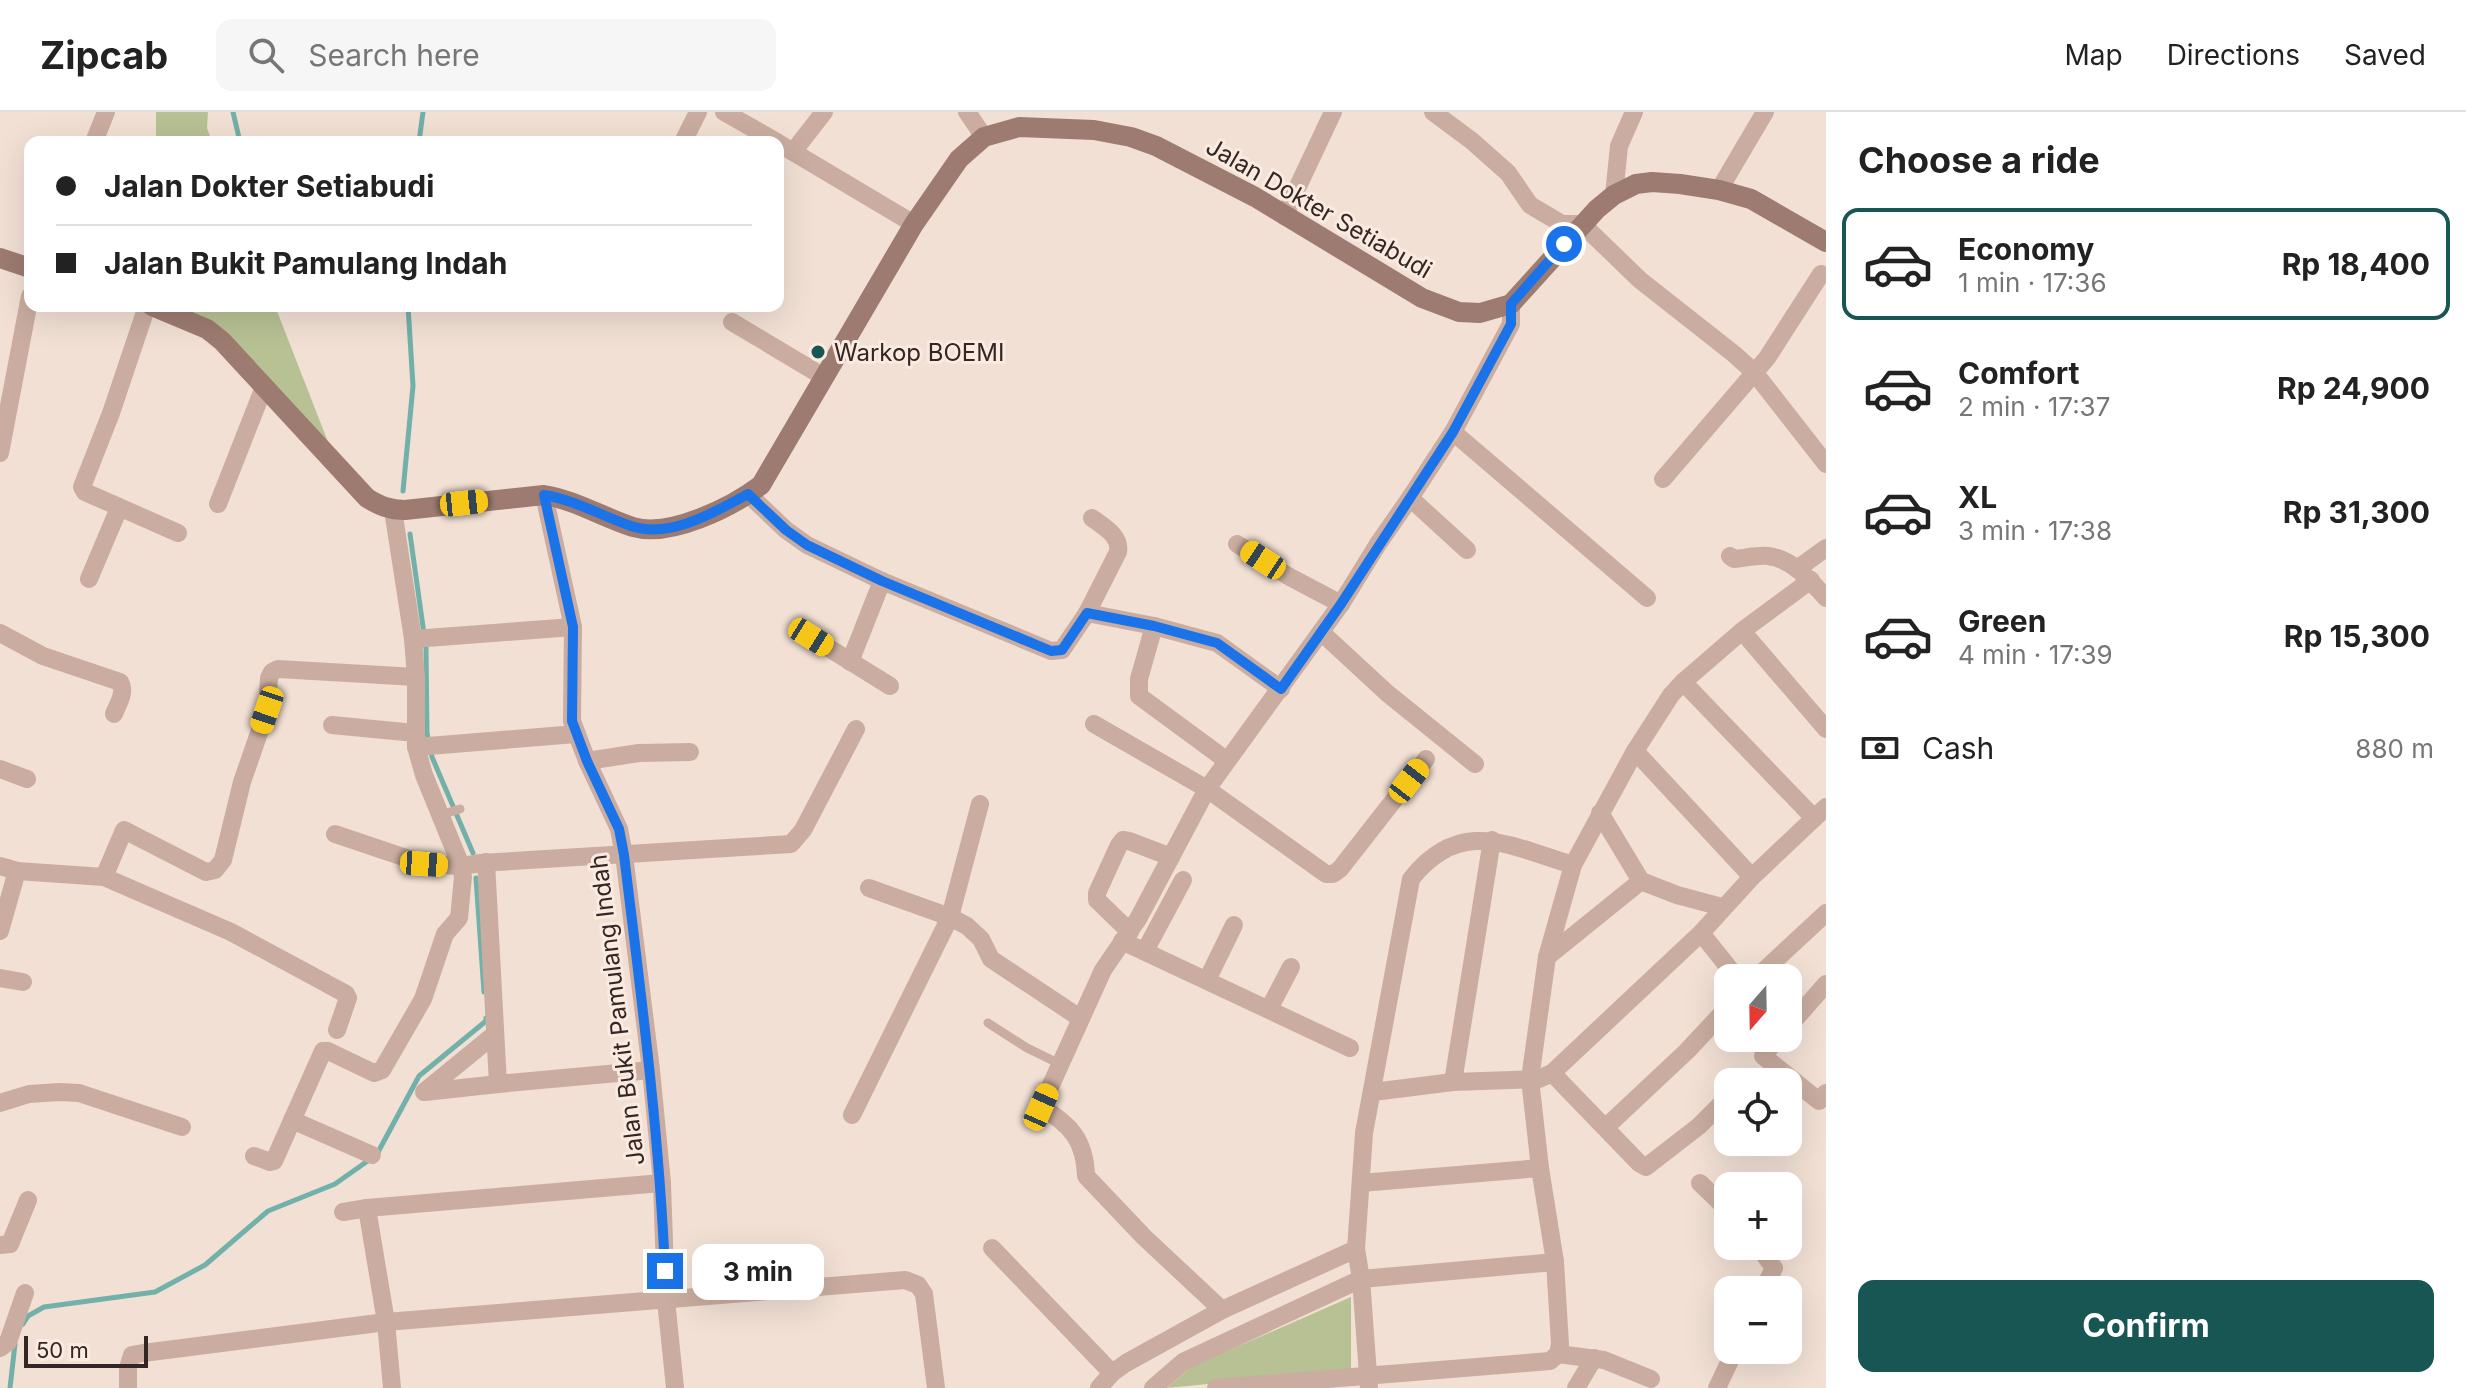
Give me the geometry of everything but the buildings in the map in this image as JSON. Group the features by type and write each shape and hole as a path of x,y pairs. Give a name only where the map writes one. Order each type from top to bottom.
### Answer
{"main road":[{"name":"Jalan Dokter Setiabudi","path":"393,510 544,495 561,498 631,526 655,529 684,523 748,494 761,485 914,224 959,159 984,137 1052,120 1115,133 1156,146 1226,180 1405,289 1444,308 1480,313 1511,304"},
{"path":"1511,304 1582,224 1614,195 1636,184 1652,182 1719,190 1751,199 1826,242"},
{"path":"0,258 24,266"},
{"path":"167,312 207,329 222,341 367,498 393,510"}],"street":[{"path":"96,136 106,112"},
{"path":"686,136 698,112"},
{"path":"724,112 765,136"},
{"path":"784,138 824,112"},
{"path":"967,112 984,137"},
{"path":"1284,216 1333,112"},
{"path":"1614,195 1619,146 1634,112"},
{"path":"1719,190 1765,112"},
{"path":"1434,113 1508,173 1530,205 1562,224 1582,224 1640,280 1734,354 1754,372 1826,464"},
{"path":"784,147 914,224"},
{"path":"1663,479 1767,358 1821,274"},
{"path":"1222,1310 1144,1237 1086,1176 1086,1164 1075,1132 1041,1107 1103,970 1126,936 1207,789 1341,604 1453,432 1511,324 1511,304"},
{"path":"0,446 27,312"},
{"path":"147,312 82,487 85,492 178,533"},
{"path":"732,322 824,377"},
{"path":"218,504 264,387"},
{"path":"1453,432 1647,598"},
{"path":"748,494 797,539 882,581 1051,651 1062,650 1087,613 1118,552 1116,537 1092,518"},
{"name":"Jalan Bukit Pamulang Indah","path":"544,495 573,627 572,721 619,829 624,855 662,1183 666,1300 675,1388"},
{"path":"1410,498 1467,550"},
{"path":"89,579 119,508"},
{"path":"254,1156 274,1161 323,1051 374,1073 382,1070 423,999 445,934 459,918 463,877 451,812 418,742 416,677 421,638 393,510"},
{"path":"1237,544 1341,604"},
{"path":"1216,1388 1369,1382 1550,1361 1558,1354 1555,1262 1530,1079 1547,957 1573,865 1635,751 1657,715 1683,682 1804,575 1826,548"},
{"path":"1730,556 1734,559 1776,558 1804,575 1826,598"},
{"path":"850,662 882,581"},
{"path":"1087,613 1217,643 1281,689"},
{"path":"1154,626 1139,679 1139,696 1226,760"},
{"path":"421,638 573,627"},
{"path":"1742,631 1826,729"},
{"path":"1321,632 1387,693 1475,764"},
{"path":"0,633 43,656 120,682 123,694 114,714"},
{"path":"811,637 890,686"},
{"path":"104,877 124,830 206,872 215,870 223,860 242,782 267,710 272,672 278,669 416,677"},
{"path":"1373,1092 1453,1082 1539,1079 1552,1073 1701,933 1722,907 1823,810 1683,682"},
{"path":"1094,724 1207,789 1326,874 1340,869 1426,759"},
{"path":"332,725 444,744 576,734"},
{"path":"335,834 424,864 461,866 791,844 803,830 856,729"},
{"path":"1635,751 1752,877"},
{"path":"587,761 639,753 690,752"},
{"path":"0,769 27,779"},
{"path":"852,1115 950,917 980,804"},
{"path":"1600,813 1641,881 1722,907"},
{"path":"1171,857 1129,841 1123,840 1119,845 1097,893 1097,900 1126,936 1145,951 1350,1048"},
{"path":"1369,1382 1356,1249 1364,1133 1411,879 1437,852 1454,843 1492,840 1573,865"},
{"path":"1453,1082 1492,840"},
{"path":"486,862 498,1084"},
{"path":"0,931 9,869 104,877 231,932 346,994 348,998 337,1030"},
{"path":"1145,951 1183,880"},
{"path":"1547,957 1641,881"},
{"path":"869,888 967,926 976,934 991,959 1080,1018"},
{"path":"1771,964 1826,913"},
{"path":"1207,980 1234,925"},
{"path":"1701,933 1726,964"},
{"path":"1269,1009 1291,967"},
{"path":"0,978 23,982"},
{"path":"1802,1011 1826,984"},
{"path":"1606,1127 1714,1022"},
{"path":"495,1034 424,1092 651,1070"},
{"path":"1766,1052 1763,1056 1819,1101 1826,1093"},
{"path":"1552,1073 1646,1167 1714,1111"},
{"path":"0,1103 29,1094 79,1093 182,1127"},
{"path":"292,1120 372,1155"},
{"path":"1361,1183 1540,1168"},
{"path":"343,1212 662,1183"},
{"path":"1700,1183 1714,1196"},
{"path":"0,1245 10,1244 28,1200"},
{"path":"367,1208 386,1322 392,1388"},
{"path":"992,1248 1112,1373"},
{"path":"1099,1388 1126,1363 1222,1310 1356,1249"},
{"path":"1153,1388 1183,1362 1361,1279 1555,1262"},
{"path":"128,1388 128,1368 132,1355 143,1353 386,1322 905,1280 918,1285 924,1294 936,1388"},
{"path":"0,1348 8,1342 25,1293"},
{"path":"1558,1354 1594,1358 1651,1379"},
{"path":"1576,1388 1594,1358"},
{"path":"1717,1388 1728,1364"}],"lane":[{"path":"988,1023 1027,1048 1060,1064"}],"green space":[{"path":"156,112 208,112 210,136 156,136"},
{"path":"166,312 277,312 337,465 214,330"},
{"path":"1351,1297 1351,1370 1167,1388 1191,1367"}],"waterway":[{"path":"233,112 239,136"},
{"path":"420,136 423,112"},
{"path":"403,491 413,386 408,312"},
{"path":"410,534 426,648 427,733 432,757 473,853"},
{"path":"476,878 484,992"},
{"path":"377,1154 419,1076 486,1018"},
{"path":"23,1324 28,1316 44,1307 155,1292 205,1265 268,1211 335,1184 369,1160"},
{"path":"10,1388 15,1344"}],"place":[{"name":"Warkop BOEMI","path":"818,352"}],"route":[{"path":"665,1271 662,1183 651,1070 624,855 619,829 572,721 573,627 544,495 561,498 631,526 655,529 684,523 748,494 807,545 882,581 1051,651 1062,650 1087,613 1217,643 1281,689 1341,604 1453,432 1511,324 1511,304 1564,244"}]}
